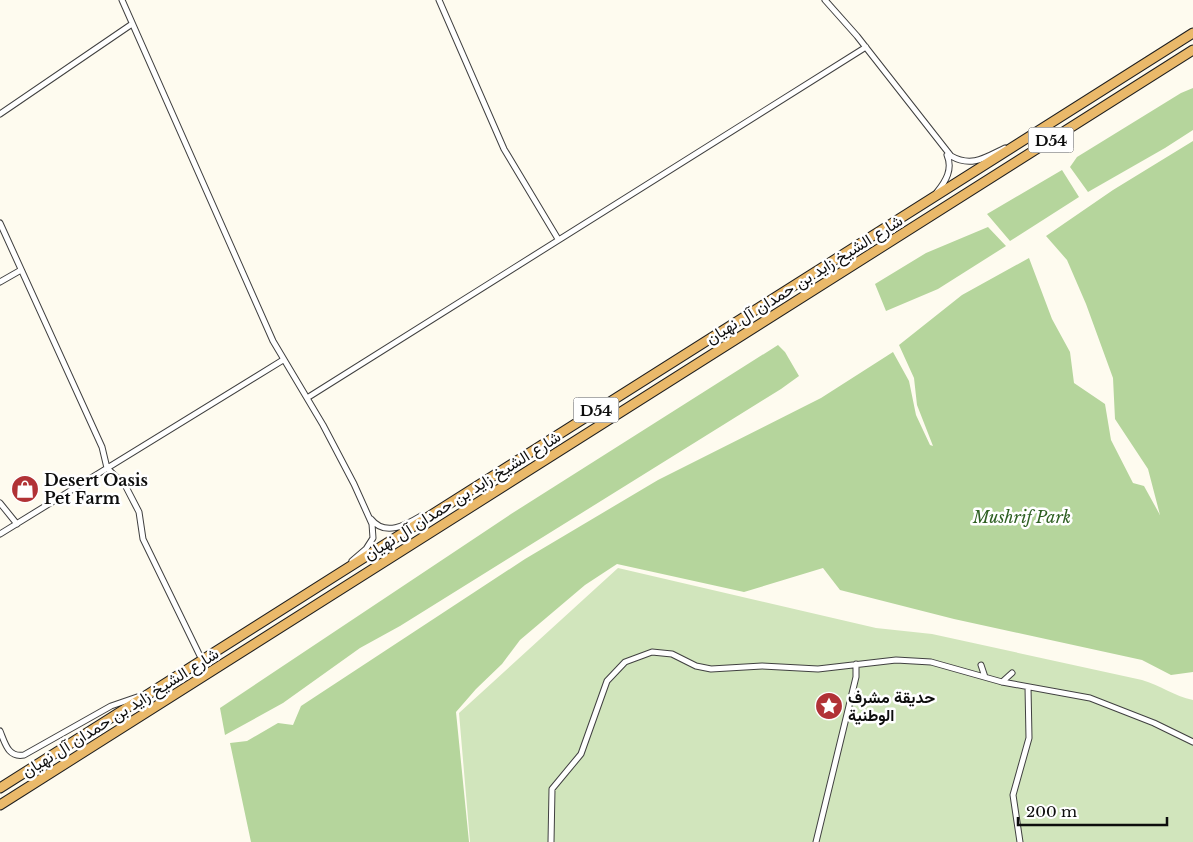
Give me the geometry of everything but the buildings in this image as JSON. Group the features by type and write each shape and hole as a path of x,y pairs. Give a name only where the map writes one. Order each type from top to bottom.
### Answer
{"highway":[{"name":"شارع الشيخ زايد بن حمدان آل نهيان","path":"0,788 1193,33"},
{"name":"شارع الشيخ زايد بن حمدان آل نهيان","path":"0,805 1193,50"}],"street":[{"path":"122,0 283,360 336,448 369,517 373,531 370,545 344,570"},
{"path":"439,0 504,148 558,239"},
{"path":"825,0 866,47 946,152 957,160 978,162 1022,141"},
{"path":"0,114 132,24"},
{"path":"307,398 866,47"},
{"path":"932,198 948,174 950,167 946,152"},
{"path":"0,223 102,447 107,468 120,478 130,492 141,517 143,539 202,660"},
{"path":"0,282 21,270"},
{"path":"0,534 283,360"},
{"path":"0,503 17,524"},
{"path":"369,517 377,526 394,528 440,509"},
{"path":"551,842 552,789 581,754 607,681 617,668 630,659 647,653 662,652 677,656 699,667 714,670 762,666 818,669 896,660 920,661 1002,682 1066,692 1102,702 1154,723 1193,742"},
{"path":"816,842 856,677 856,664"},
{"path":"981,665 985,677"},
{"path":"1002,682 1012,673"},
{"path":"1020,842 1013,796 1028,738 1028,687"},
{"path":"0,731 9,751 17,756 32,752 111,706 146,695"}],"green space":[{"path":"1193,88 1193,130 1088,192 1070,167 1077,157 1181,93"},
{"name":"Mushrif Park","path":"1193,141 1193,672 1171,675 1142,660 954,619 840,590 823,568 744,592 617,564 585,585 520,640 502,664 456,712 469,842 251,842 230,743 247,741 278,723 293,725 301,706 525,559 658,480 821,398 893,352 909,381 916,415 930,445 933,446 917,405 914,378 899,345 962,295 1029,258 1052,319 1070,352 1074,383 1105,404 1111,440 1133,483 1144,486 1160,515 1148,469 1115,419 1113,378 1086,304 1067,260 1046,236 1113,190"},
{"path":"1062,170 1079,197 1010,241 987,214"},
{"path":"988,227 1006,246 938,289 886,311 875,284 926,253"},
{"path":"778,345 785,352 799,376 781,389 400,626 360,648 283,703 225,735 220,708 511,514"},
{"name":"حديقة مشرف الوطنية","path":"618,568 876,628 932,634 1142,680 1193,700 1193,842 470,842 459,713"}],"place":[{"name":"Desert Oasis Pet Farm","path":"25,489"},
{"name":"حديقة مشرف الوطنية","path":"829,706"}]}
